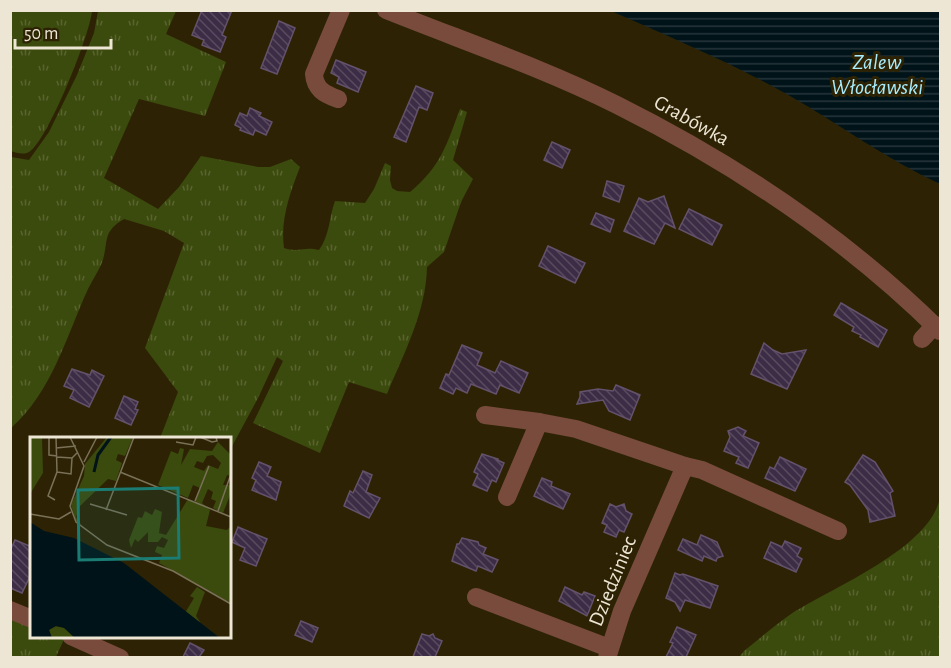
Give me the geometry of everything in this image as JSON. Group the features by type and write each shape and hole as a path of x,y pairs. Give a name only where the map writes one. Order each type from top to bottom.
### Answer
{"street":[{"path":"338,99 319,89 314,74 340,10"},
{"name":"Grabówka","path":"386,10 450,26 535,69 615,104 728,166 854,253 938,328"},
{"path":"922,339 938,328"},
{"path":"485,415 576,429 702,470 838,531"},
{"path":"507,497 539,422"},
{"name":"Dziedziniec","path":"476,597 608,653 622,611 685,466"},
{"path":"10,610 30,619"},
{"path":"76,638 120,657"}],"green space":[{"path":"10,11 92,11 84,41 57,108 37,143 29,152 24,153 11,151"},
{"path":"98,11 176,11 166,34 226,62 205,116 139,99 104,178 158,209 179,187 201,156 258,167 270,167 291,159 300,167 289,197 283,227 284,248 319,250 327,232 335,201 365,203 385,163 391,166 392,188 397,191 410,192 436,164 460,109 467,112 453,160 473,179 461,202 444,252 427,267 423,300 407,348 387,394 349,382 320,453 253,423 283,361 277,357 231,448 231,437 160,437 178,392 145,348 184,243 164,231 124,219 116,224 109,234 101,265 88,289 48,381 25,414 11,428 11,157 29,160 49,132 77,75 94,33"},
{"path":"940,498 940,657 739,657 791,614 854,579 899,550 918,534 932,517"},
{"path":"10,613 30,622 30,638 65,638 56,657 11,657"}],"water":[{"name":"Zalew Włocławski","path":"611,11 940,11 940,184 864,142 768,84 702,51"}],"building":[{"path":"202,10 232,10 222,35 226,37 220,52 202,45 204,40 192,35"},
{"path":"279,21 295,28 277,74 261,68"},
{"path":"336,60 366,72 358,92 337,83 339,77 331,73"},
{"path":"416,86 433,93 427,110 419,107 406,142 394,137"},
{"path":"250,108 261,113 259,116 272,122 266,135 255,130 253,135 240,130 241,128 235,125 240,113 247,116"},
{"path":"552,142 570,150 562,168 544,160"},
{"path":"607,181 624,186 619,202 603,196"},
{"path":"664,196 675,228 665,223 654,244 624,231 639,198 648,202"},
{"path":"689,209 722,225 712,245 679,229"},
{"path":"596,213 614,220 610,232 591,224"},
{"path":"548,246 585,263 575,283 539,266"},
{"path":"841,303 887,330 878,347 860,337 861,335 852,331 854,327 834,315"},
{"path":"764,343 782,354 806,350 787,389 751,374"},
{"path":"462,345 482,353 477,365 495,373 501,361 528,373 519,393 500,385 496,394 471,384 467,393 456,388 453,394 440,388 446,374 449,375"},
{"path":"72,369 90,375 92,370 104,376 89,407 70,398 74,390 64,386"},
{"path":"616,385 640,395 630,420 609,411 603,400 577,404 580,392 598,389 613,391"},
{"path":"124,396 138,402 135,409 138,410 131,425 115,418"},
{"path":"738,427 746,431 743,436 759,443 748,468 736,463 739,457 724,451 730,437 728,431"},
{"path":"482,454 504,463 496,482 492,480 487,491 473,485 478,474 474,472"},
{"path":"863,455 875,462 893,491 890,493 895,516 870,522 868,510 850,485 845,482"},
{"path":"780,457 806,469 795,491 765,478 770,467 774,469"},
{"path":"259,462 271,467 267,476 281,482 276,500 252,490 256,480 252,478"},
{"path":"363,471 372,475 366,492 380,498 369,518 344,506 350,491 353,493"},
{"path":"542,478 552,482 551,486 570,494 563,509 534,496"},
{"path":"610,504 616,507 624,504 626,511 632,514 624,532 619,530 616,537 604,532 607,525 602,523"},
{"path":"238,527 267,539 256,566 240,560 245,548 232,542"},
{"path":"701,535 717,542 723,556 717,558 716,561 704,556 702,561 678,550 683,539 697,545"},
{"path":"462,538 478,542 486,548 483,554 498,560 492,572 478,566 476,571 452,561 457,544"},
{"path":"15,540 30,546 30,576 22,593 10,588 10,551"},
{"path":"785,541 801,548 797,556 802,559 796,572 764,558 771,542 782,547"},
{"path":"675,573 718,586 710,608 685,600 680,611 675,602 666,598"},
{"path":"565,587 582,595 584,592 595,596 587,616 559,601"},
{"path":"301,621 318,628 312,642 295,635"},
{"path":"677,627 696,635 686,657 666,657 673,643 670,642"},
{"path":"422,634 429,636 433,634 435,638 442,641 435,657 413,657"},
{"path":"190,643 204,650 199,657 183,657"}]}
